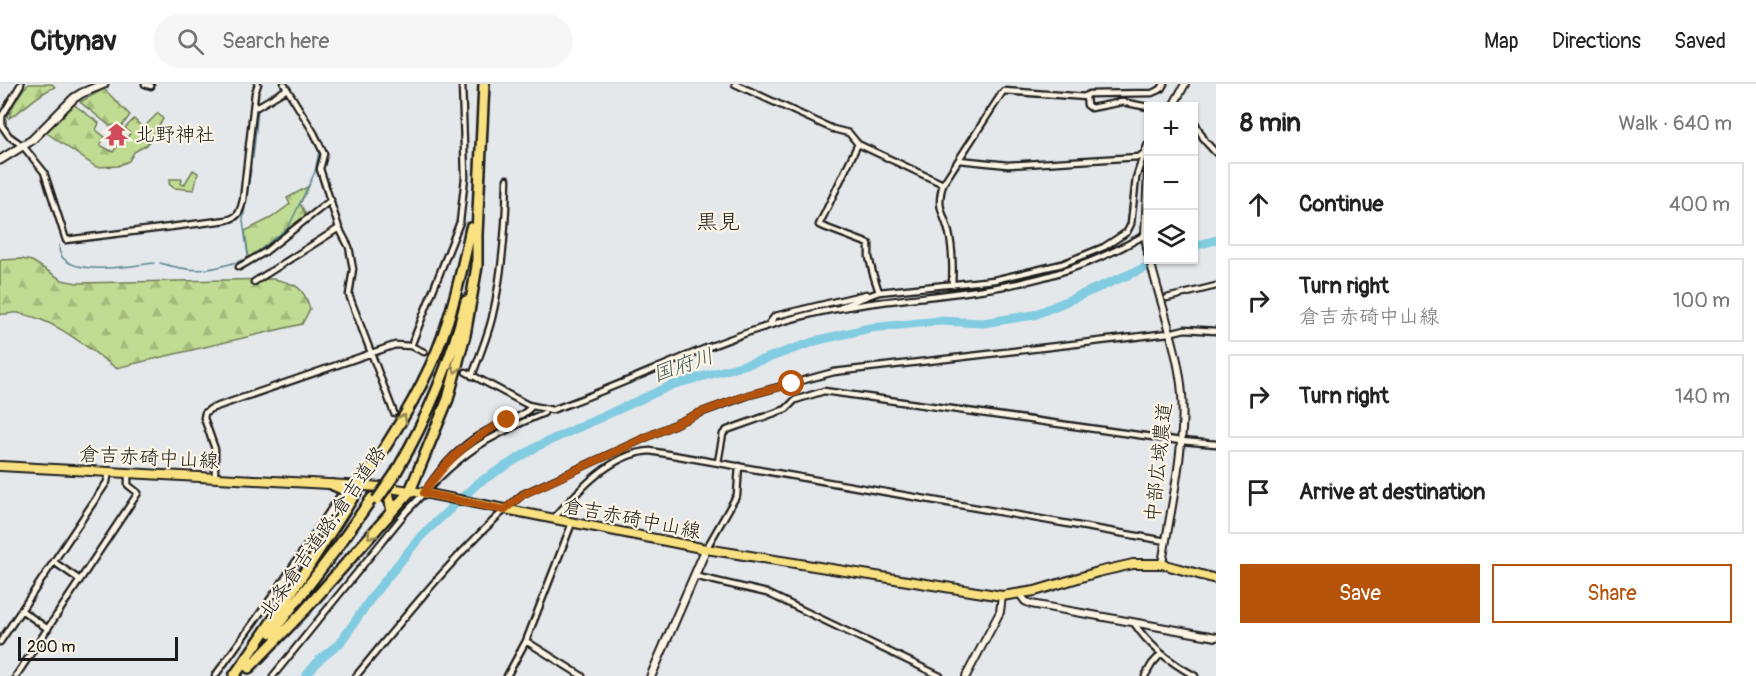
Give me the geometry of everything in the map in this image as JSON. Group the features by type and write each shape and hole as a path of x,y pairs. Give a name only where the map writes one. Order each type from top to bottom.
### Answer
{"highway":[{"name":"北条倉吉道路;倉吉道路","path":"242,676 341,551 393,472 427,414 450,356 466,299 474,228 482,84"},
{"path":"235,676 298,584 405,415 436,352 453,304 474,228"},
{"path":"249,668 304,612 410,491 448,399 465,335 477,266 474,228"},
{"path":"333,485 344,490 347,507"},
{"path":"382,487 388,492 392,511"},
{"name":"北条倉吉道路;倉吉道路","path":"235,676 303,594 375,499"}],"main road":[{"path":"0,160 32,140 74,98 104,84"},
{"name":"倉吉赤碕中山線","path":"0,466 382,487 706,549 1002,596 1035,591 1133,564 1162,564 1216,578"},
{"path":"651,676 706,549"}],"street":[{"path":"21,84 2,116 2,126 9,136 23,146 44,172 66,240 237,217 240,213 258,84"},
{"path":"144,84 151,86"},
{"path":"411,346 460,222 465,177 462,84"},
{"path":"735,84 833,129 849,133 858,144 943,184"},
{"path":"952,285 953,265 949,234 938,201 943,184 1004,92 1084,97 1089,94 1152,93 1161,89 1164,84"},
{"path":"1175,102 1185,84"},
{"path":"254,106 258,107 285,86 324,154 320,169 339,228 349,247 353,269 349,295 394,413"},
{"path":"1084,97 1091,108 1122,102 1144,106"},
{"path":"1198,128 1205,141 1216,153"},
{"path":"858,144 819,225 869,244 871,266 879,292"},
{"path":"959,160 1008,165 1139,157 1144,153"},
{"path":"766,327 775,316 853,296 994,280 1062,264 1104,247 1127,232 1131,224 1136,178 1144,153"},
{"path":"472,376 492,321 500,282 506,228 507,179"},
{"path":"239,267 265,252 331,200"},
{"path":"254,282 339,228"},
{"path":"466,372 532,406 552,410 766,327 840,308 1010,285 1063,272 1099,258 1144,235"},
{"name":"中部広域農道","path":"1151,264 1181,384 1183,412 1181,441 1162,564"},
{"path":"1167,298 1216,286"},
{"path":"840,308 853,300 879,292"},
{"path":"356,676 501,509 524,494 697,414 748,395 834,372 1185,329 1216,331"},
{"path":"215,477 215,449 204,418 205,413 210,409 395,345 411,346 424,352"},
{"path":"718,462 723,434 727,430 786,410 795,400 824,391 1216,444"},
{"path":"427,494 437,473 452,458 482,433 525,414 532,406"},
{"path":"273,676 406,512 427,494 458,461 484,442 544,412 545,409"},
{"path":"553,520 579,489 596,475 631,456 650,451 1166,541"},
{"path":"706,549 737,495 739,466"},
{"path":"0,642 107,482 109,471"},
{"path":"16,676 138,493 128,485 128,472"},
{"path":"215,676 279,587 339,497"},
{"path":"507,676 526,641 572,523"},
{"path":"54,562 80,580"},
{"path":"694,576 767,592 940,676"},
{"path":"1020,594 1025,602 1031,604 1216,637"},
{"path":"966,676 1000,612 1002,596"},
{"path":"21,610 48,629"},
{"path":"1134,623 1142,636 1161,654 1195,676"},
{"path":"526,641 582,676"},
{"path":"1145,676 1161,654"}],"green space":[{"path":"29,84 52,84 55,87 9,118 17,99"},
{"path":"104,89 130,115 122,126 110,126 80,102"},
{"path":"73,104 99,123 96,130 105,137 100,145 113,152 119,144 124,143 130,133 125,128 134,119 143,128 158,113 163,119 147,145 134,152 129,161 118,166 96,167 44,131"},
{"path":"193,170 198,173 194,190 174,188 169,184 170,179 182,179 181,184 184,185"},
{"path":"309,186 300,204 307,216 249,260 245,231 271,218 290,204 287,198"},
{"path":"0,260 32,261 62,280 77,283 274,279 298,287 305,295 310,309 302,324 116,368 70,335 45,321 18,313 0,314"}],"waterway":[{"path":"253,158 258,110"},
{"path":"249,258 288,228 315,172 319,151 313,139"},
{"path":"243,220 251,169"},
{"path":"243,221 248,256"},
{"name":"国府川","path":"1198,245 1216,240"},
{"path":"59,245 62,256 70,263 83,267 114,268 154,263"},
{"path":"160,263 184,269 203,270 246,259"},
{"name":"国府川","path":"306,676 319,660 340,643 374,594 421,536 478,483 538,446 672,385 762,360 819,340 870,328 939,321 983,323 1034,315 1154,264"}],"tunnel":[{"path":"424,352 447,363"}],"place":[{"name":"北野神社","path":"117,134"}],"district":[{"name":"黒見","path":"718,221"}],"route":[{"path":"507,420 482,433 452,458 437,473 424,493 504,510 524,494 697,414 748,395 792,384"}]}
